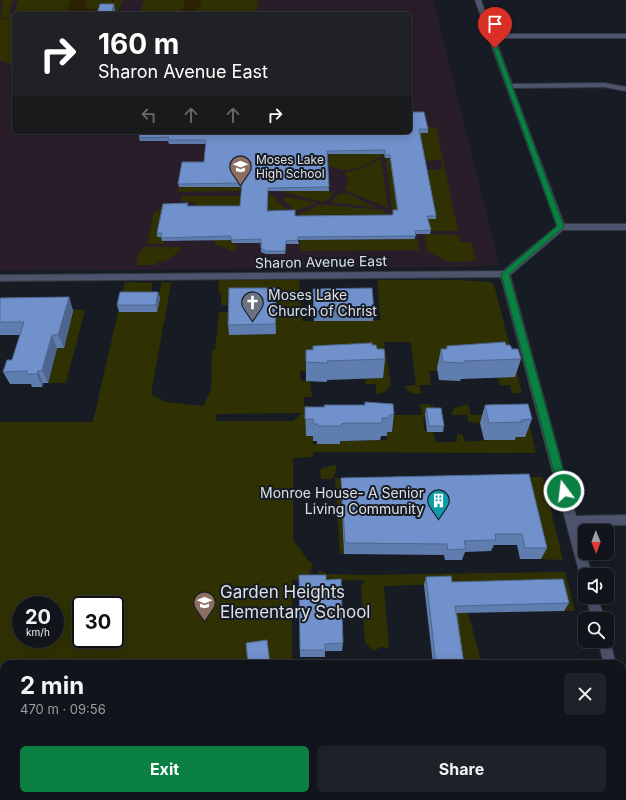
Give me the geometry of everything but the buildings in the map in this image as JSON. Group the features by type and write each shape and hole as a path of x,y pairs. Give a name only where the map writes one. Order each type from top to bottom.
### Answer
{"street":[{"path":"478,0 561,227"},
{"path":"490,36 626,36"},
{"path":"510,86 604,85 626,89"},
{"path":"584,568 504,274 561,227 626,227"},
{"name":"Sharon Avenue East","path":"0,278 504,274"},
{"path":"572,521 626,520"},
{"path":"606,648 609,660"}],"shaded area":[{"name":"Moses Lake High School","path":"0,0 433,0 499,265 473,267 0,271"},
{"path":"0,0 13,0 9,14 12,14 12,18 0,18 3,4"},
{"path":"18,0 122,0 118,12 15,12"},
{"path":"144,0 258,0 257,12 141,12"},
{"path":"0,19 12,19 12,67 0,60"},
{"path":"426,127 436,127 458,231 430,231 422,228 426,170 443,169 441,160 424,161 419,133"},
{"path":"288,154 384,155 359,168 343,170"},
{"path":"386,158 390,158 398,212 392,210"},
{"path":"381,159 388,208 345,190 348,182 348,178 345,175 346,172 357,170"},
{"path":"179,187 242,187 242,191 178,192"},
{"path":"278,191 329,191 334,194 323,202"},
{"path":"344,193 349,194 376,208 331,202 337,195"},
{"path":"268,194 277,198 277,201 291,212 267,214"},
{"path":"182,196 242,196 241,208 194,208 195,202 182,201"},
{"path":"284,197 317,203 296,211 285,202"},
{"path":"319,205 382,210 389,215 300,218 299,214"},
{"path":"162,208 157,236 163,237 162,241 164,241 164,244 147,244 154,212"},
{"path":"424,234 459,235 460,242 471,242 476,261 450,262 427,251"},
{"path":"214,239 231,240 233,244 237,244 237,251 215,245"},
{"path":"418,239 419,250 300,251 300,240"},
{"path":"144,247 180,247 180,251 165,261 159,261 155,265 136,265 138,256"},
{"name":"Garden Heights Elementary School","path":"219,280 299,280 302,321 381,320 378,280 456,280 491,282 494,285 522,393 512,393 510,385 500,385 497,377 429,371 431,385 419,385 421,394 411,393 404,386 416,385 410,342 384,342 391,385 385,392 376,394 376,384 366,384 365,378 300,371 301,381 310,380 312,397 304,397 304,406 313,406 314,416 306,436 313,436 313,444 340,444 340,441 387,440 386,432 392,432 394,415 422,415 420,404 433,405 440,412 423,417 425,431 433,432 436,442 457,442 457,434 463,435 465,442 525,437 515,404 525,406 536,453 313,452 313,457 293,458 293,539 313,565 307,580 292,580 292,660 270,660 268,645 250,660 0,660 0,422 93,422 118,312 157,312 158,298 162,282 171,283 151,394 166,402 203,406 211,390 212,350 215,350 219,312 231,312 229,335 276,334 230,305 221,305 221,293 218,293","holes":["217,414 301,414 293,421 215,421"]},
{"path":"125,282 152,283 151,298 121,298"},
{"path":"71,309 85,310 66,383 48,383 57,348 64,348 73,311"},
{"path":"468,404 471,415 486,414 480,423 468,422 467,415 451,415 454,408"},
{"path":"336,465 336,471 332,479 321,479 320,470 324,467"},
{"path":"410,477 341,490 344,554 340,554 335,478"},
{"path":"453,477 543,477 563,560 541,559 524,486"},
{"path":"319,570 326,574 364,575 565,572 575,611 564,611 465,590 468,613 481,660 459,660 448,584 384,586 389,648 381,647 373,651 365,642 361,586 365,580 317,581"}],"sand":[{"path":"70,0 86,0 84,7 96,10 74,12 68,9"},
{"path":"112,0 114,0 112,7 104,9 110,7"},
{"path":"185,0 201,0 200,6 196,11 183,12 180,10 183,9"}],"place":[{"name":"Moses Lake High School","path":"240,186"},
{"name":"Moses Lake Church of Christ","path":"253,322"},
{"name":"Monroe House- A Senior Living Community","path":"439,520"},
{"name":"Garden Heights Elementary School","path":"204,622"}],"route":[{"path":"495,48 561,227 504,274 564,491"}]}
